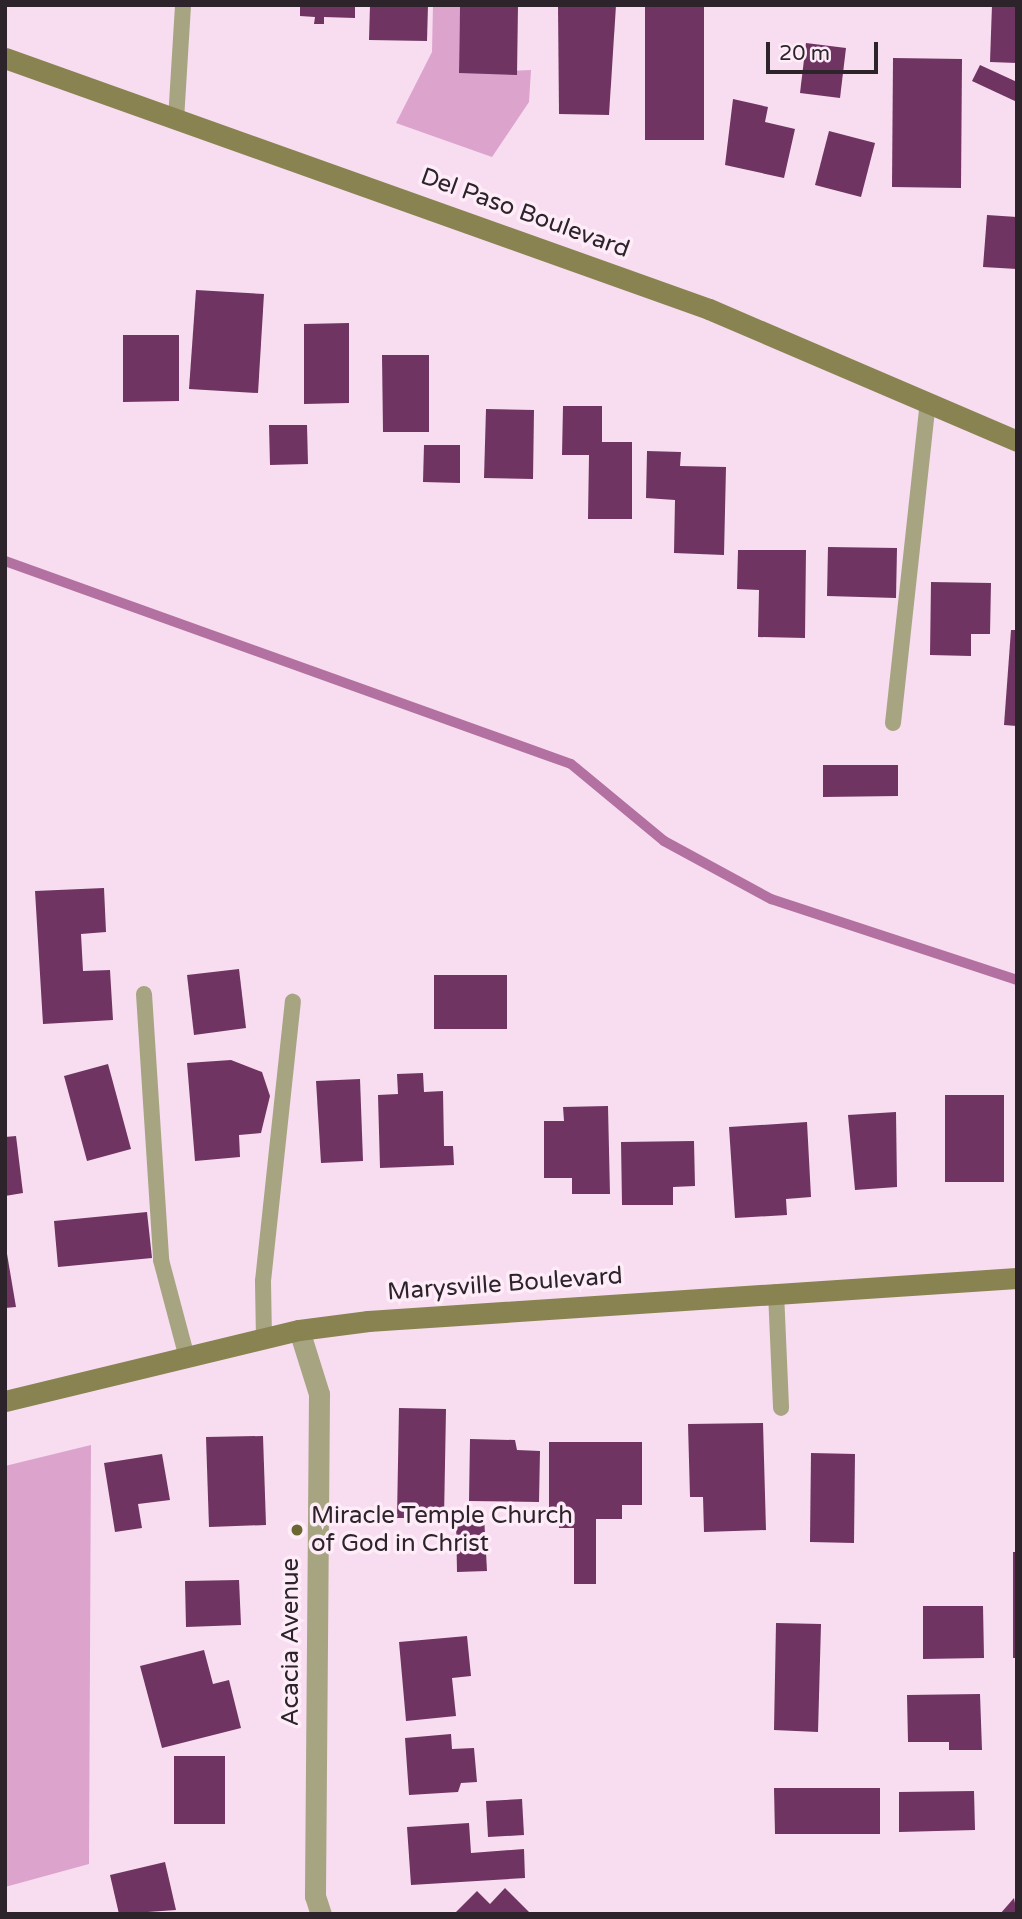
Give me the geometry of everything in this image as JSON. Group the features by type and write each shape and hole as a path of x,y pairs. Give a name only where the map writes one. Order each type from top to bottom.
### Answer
{"main road":[{"name":"Del Paso Boulevard","path":"5,58 582,262 928,401 1017,441"},
{"name":"Marysville Boulevard","path":"5,1401 299,1330 425,1315 1017,1278"}],"street":[{"name":"Acacia Avenue","path":"299,1330 319,1394 315,1896 321,1914"}],"lane":[{"path":"176,120 183,5"},
{"path":"893,723 928,401"},
{"path":"144,994 161,1260 187,1358"},
{"path":"264,1339 263,1281 293,1002"},
{"path":"776,1292 781,1408"}],"shaded area":[{"path":"433,5 460,5 459,73 531,70 529,102 492,157 396,123 432,52"},
{"path":"91,1445 89,1864 5,1887 5,1466"}],"building":[{"path":"300,5 355,5 355,18 324,17 324,24 314,24 315,17 300,16"},
{"path":"370,5 428,5 427,41 369,40"},
{"path":"460,5 518,5 517,75 459,73"},
{"path":"558,5 616,5 609,115 559,114"},
{"path":"645,5 704,5 704,140 645,140"},
{"path":"992,5 1017,5 1017,63 990,62"},
{"path":"806,43 846,48 840,98 800,93"},
{"path":"893,58 962,59 961,188 892,187"},
{"path":"980,65 1017,82 1017,102 972,81"},
{"path":"733,99 768,107 765,122 795,129 784,178 725,165"},
{"path":"829,131 875,143 861,197 815,185"},
{"path":"987,215 1017,217 1017,269 983,267"},
{"path":"196,290 264,294 258,393 189,389"},
{"path":"349,323 349,403 304,404 304,324"},
{"path":"123,335 179,335 179,401 123,402"},
{"path":"382,355 429,355 429,432 383,432"},
{"path":"563,406 602,406 602,442 632,442 632,519 588,519 589,455 562,455"},
{"path":"486,409 534,410 533,479 484,478"},
{"path":"269,425 307,425 308,464 270,465"},
{"path":"424,445 460,445 460,483 423,482"},
{"path":"647,451 681,452 680,466 726,467 724,555 674,553 675,500 646,498"},
{"path":"828,547 897,548 896,598 827,596"},
{"path":"738,550 806,550 805,638 758,637 759,590 737,589"},
{"path":"931,582 991,583 990,634 971,634 971,656 930,655"},
{"path":"1011,630 1017,630 1017,726 1004,725"},
{"path":"823,765 898,765 898,796 823,797"},
{"path":"104,888 106,932 81,934 83,971 110,970 113,1020 43,1024 35,891"},
{"path":"239,969 246,1028 194,1035 187,975"},
{"path":"434,975 507,975 507,1029 434,1029"},
{"path":"231,1060 262,1072 270,1096 261,1133 239,1135 240,1157 195,1161 187,1063"},
{"path":"108,1064 131,1149 87,1161 64,1076"},
{"path":"423,1073 424,1092 443,1091 444,1146 453,1146 454,1165 380,1168 378,1095 398,1094 397,1074"},
{"path":"360,1079 363,1161 321,1163 316,1081"},
{"path":"945,1095 1004,1095 1004,1182 945,1182"},
{"path":"608,1106 610,1194 572,1194 572,1178 544,1178 544,1121 564,1121 563,1107"},
{"path":"896,1112 897,1187 855,1190 848,1115"},
{"path":"807,1122 811,1197 786,1199 787,1215 735,1218 729,1127"},
{"path":"16,1136 23,1193 5,1196 5,1137"},
{"path":"694,1141 695,1186 673,1187 673,1205 622,1205 621,1142"},
{"path":"147,1212 152,1258 58,1267 54,1221"},
{"path":"5,1242 16,1307 5,1308"},
{"path":"399,1408 446,1409 444,1518 397,1518"},
{"path":"763,1423 766,1530 704,1532 703,1497 690,1497 688,1424"},
{"path":"263,1436 266,1525 209,1527 206,1437"},
{"path":"470,1439 515,1440 517,1450 540,1451 539,1502 469,1501"},
{"path":"549,1442 642,1442 642,1505 622,1505 622,1519 596,1519 596,1584 574,1584 574,1528 559,1528 559,1510 549,1507"},
{"path":"811,1453 855,1454 854,1543 810,1542"},
{"path":"162,1454 170,1500 138,1504 142,1528 115,1532 104,1463"},
{"path":"484,1516 487,1571 457,1572 456,1517"},
{"path":"1013,1552 1017,1552 1017,1658 1013,1658"},
{"path":"239,1580 241,1625 186,1627 185,1581"},
{"path":"923,1606 983,1606 984,1658 923,1659"},
{"path":"776,1623 821,1624 818,1732 774,1730"},
{"path":"467,1636 471,1676 452,1678 456,1716 406,1721 399,1642"},
{"path":"204,1650 213,1684 229,1680 241,1728 162,1748 140,1666"},
{"path":"980,1694 982,1750 949,1750 949,1742 908,1742 907,1695"},
{"path":"451,1734 452,1749 474,1748 477,1782 461,1783 458,1792 409,1795 405,1738"},
{"path":"174,1756 225,1756 225,1824 174,1824"},
{"path":"774,1788 880,1788 880,1834 775,1834"},
{"path":"974,1791 975,1830 899,1832 899,1792"},
{"path":"522,1799 524,1835 488,1837 486,1801"},
{"path":"469,1823 471,1853 524,1849 525,1878 411,1885 407,1827"},
{"path":"165,1862 176,1910 119,1914 110,1875"},
{"path":"505,1888 531,1914 454,1914 477,1891 490,1904"},
{"path":"1014,1898 1017,1914 1000,1914"}],"waterway":[{"path":"5,561 571,764 664,841 771,899 1017,980"}],"place":[{"name":"Miracle Temple Church of God in Christ","path":"297,1530"}]}
